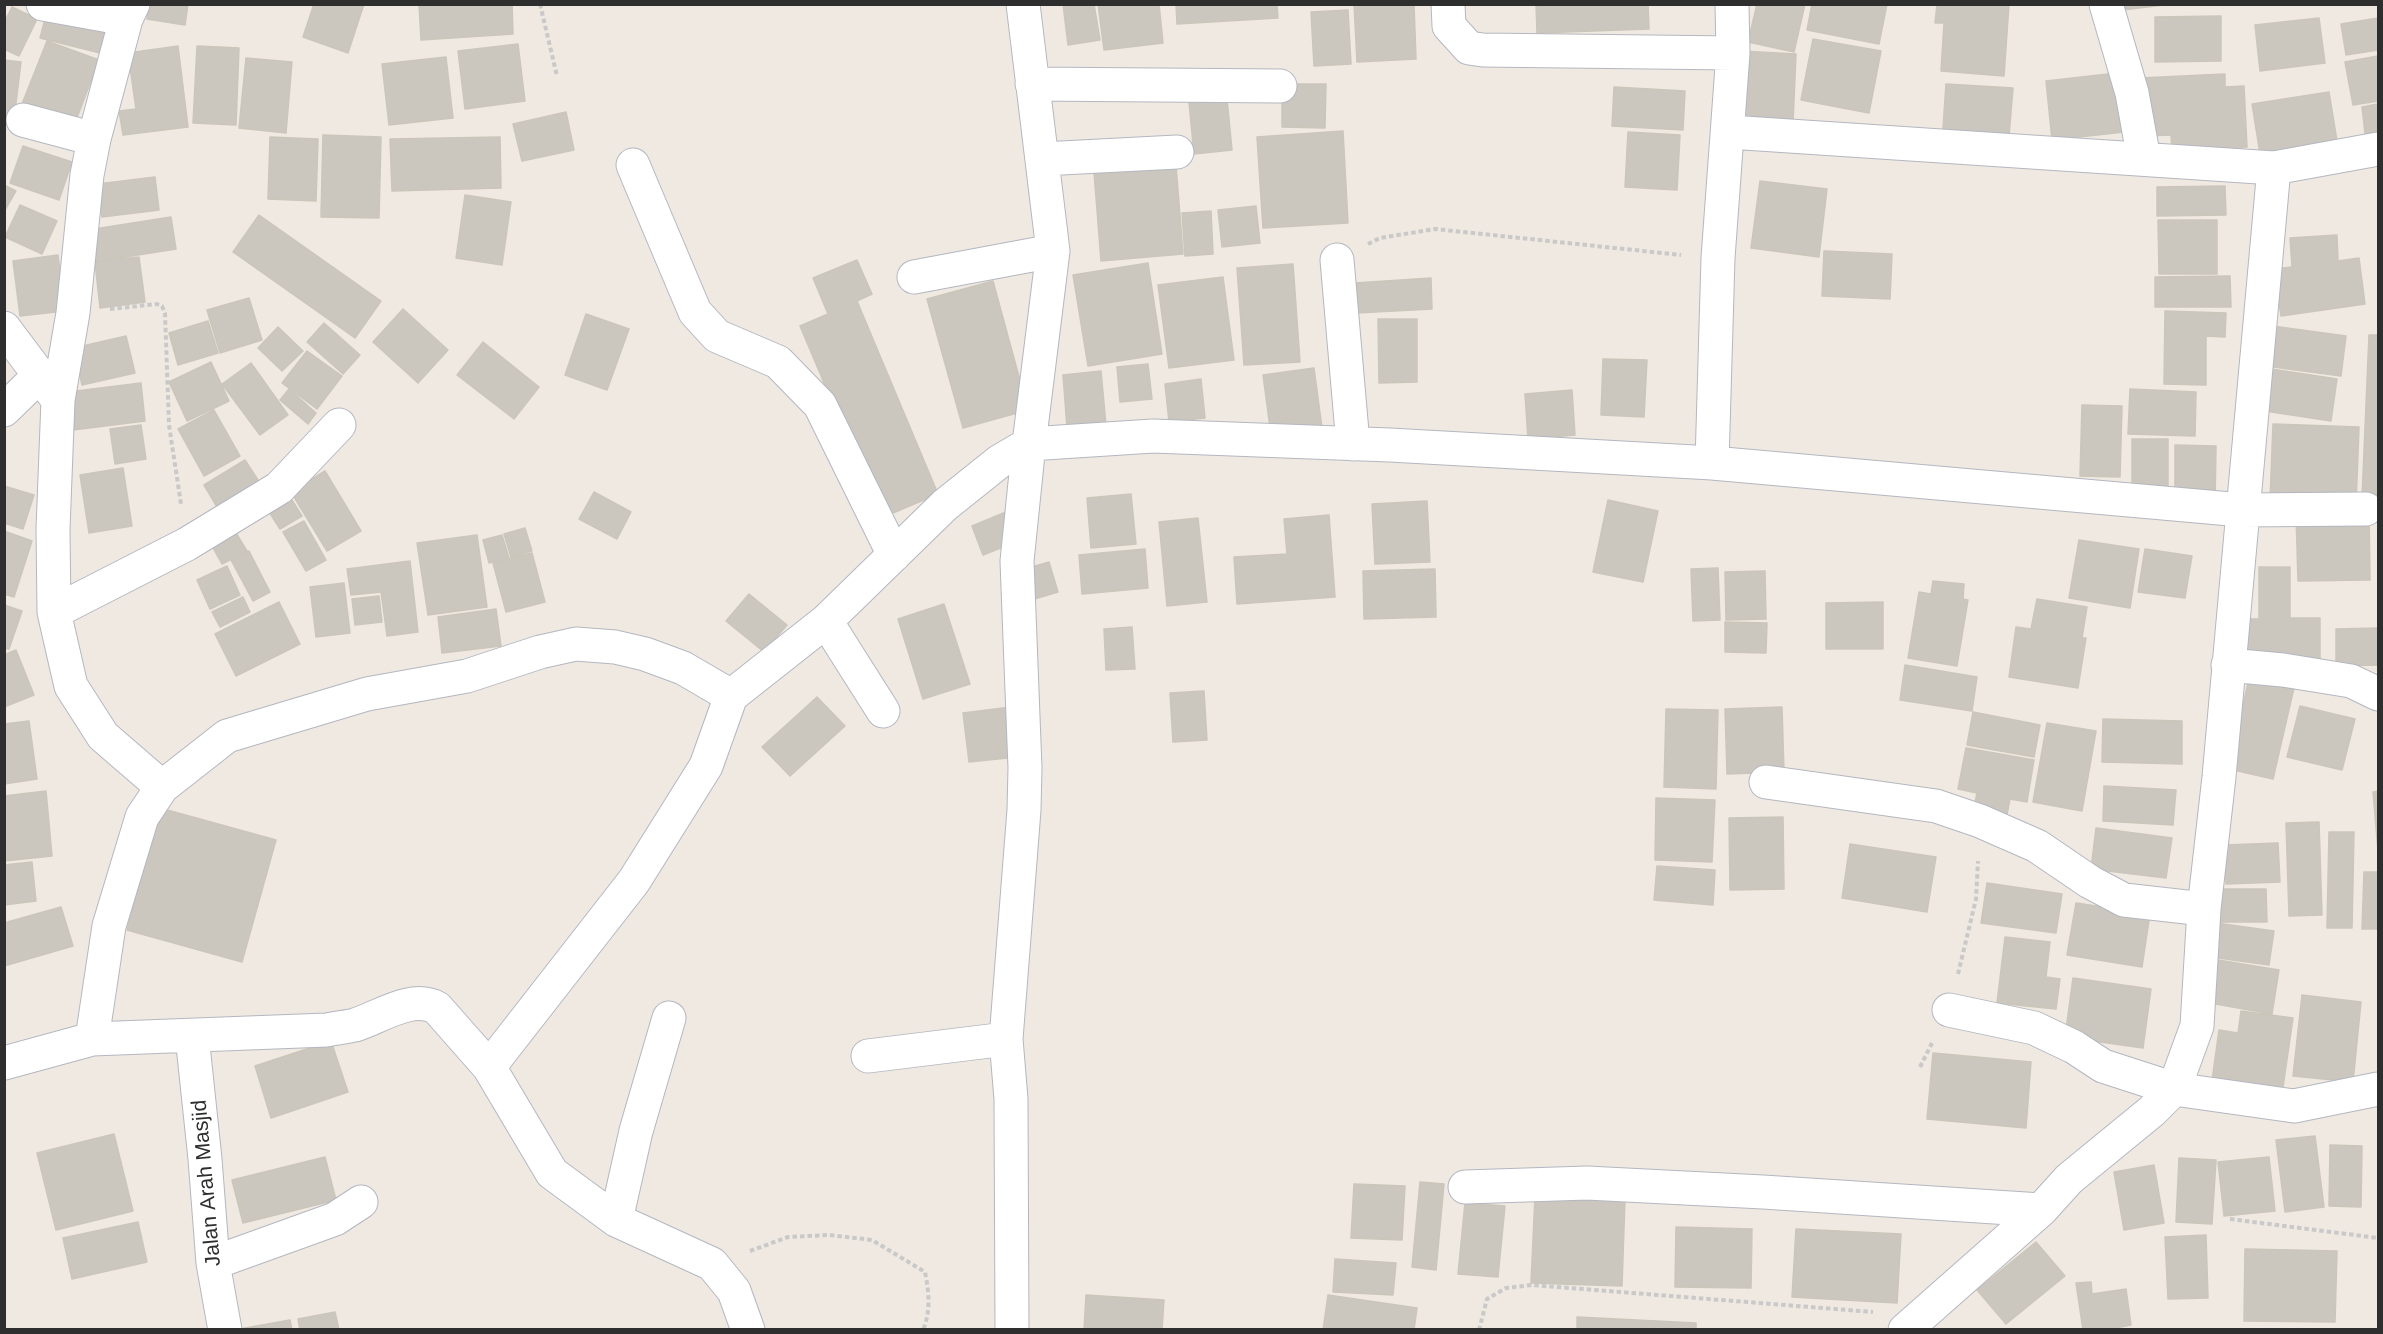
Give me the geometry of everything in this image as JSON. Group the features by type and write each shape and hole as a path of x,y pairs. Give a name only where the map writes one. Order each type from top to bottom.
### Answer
{"street":[{"path":"43,4 129,12 94,139 87,175 73,313 49,387 54,612 71,686 104,736 162,787"},
{"path":"1012,1329 1011,1099 1006,1040 1024,810 1025,768 1017,561 1053,251 1023,4"},
{"path":"1448,4 1449,27 1469,48 1733,53"},
{"path":"1712,463 1718,258 1733,53 1732,4"},
{"path":"2106,4 2132,93 2144,159"},
{"path":"1032,84 1280,86"},
{"path":"23,120 94,139"},
{"path":"1729,132 2274,168 2379,149"},
{"path":"1042,159 1177,152"},
{"path":"633,165 695,312 717,336 778,362 820,405 894,555"},
{"path":"1912,1323 2041,1210 2070,1179 2152,1111 2174,1089 2197,1026 2204,909 2274,168"},
{"path":"914,277 1053,251"},
{"path":"1336,260 1353,444"},
{"path":"4,328 49,387"},
{"path":"4,410 49,387"},
{"path":"54,612 187,544 279,488 339,425"},
{"path":"489,1067 634,881 706,766 731,696 826,621 945,505 999,461 1029,444 1153,436 1353,444 1712,463 2242,510 2366,509"},
{"path":"826,621 883,711"},
{"path":"92,1039 109,926 142,817 162,787 227,736 367,694 467,676 540,652 576,644 615,647 645,654 683,668 731,696"},
{"path":"2228,665 2283,670 2351,681 2379,694"},
{"path":"1766,782 1936,806 1980,821 2037,846 2090,882 2124,900 2204,909"},
{"path":"4,1063 92,1039 327,1030 354,1025 406,1005 427,1003 436,1008 489,1067 552,1173 616,1220 712,1264 734,1291 748,1329"},
{"path":"1949,1010 2034,1028 2074,1047 2103,1066 2174,1089 2294,1106 2379,1089"},
{"path":"616,1220 636,1131 669,1018"},
{"name":"Jalan Arah Masjid","path":"192,1036 213,1263 225,1329"},
{"path":"868,1056 1006,1040"},
{"path":"1465,1187 1587,1183 1763,1191 2041,1210"},
{"path":"213,1263 334,1219 361,1203"}],"path":[{"path":"540,4 556,75"},
{"path":"1336,260 1380,238 1435,229 1718,258"},
{"path":"73,313 157,304 162,306 165,313 169,425 187,544"},
{"path":"1949,1010 1976,899 1980,821"},
{"path":"2230,1219 2379,1238"},
{"path":"712,1264 788,1237 829,1235 872,1240 925,1272 929,1293 928,1311 923,1329"},
{"path":"1479,1329 1487,1299 1506,1288 1532,1285 1912,1323"}],"building":[{"path":"149,4 188,4 185,25 147,19"},
{"path":"314,4 364,4 348,53 303,37"},
{"path":"419,4 512,4 513,34 421,40"},
{"path":"1063,4 1094,4 1100,40 1068,45"},
{"path":"1098,4 1159,4 1163,43 1104,50"},
{"path":"1176,4 1277,4 1278,18 1177,24"},
{"path":"1354,4 1414,4 1416,59 1357,62"},
{"path":"1536,4 1648,4 1649,29 1537,33"},
{"path":"1757,4 1805,4 1794,52 1748,42"},
{"path":"1812,4 1887,4 1879,44 1807,30"},
{"path":"1937,4 2009,4 2004,76 1941,71 1944,23 1935,23"},
{"path":"2113,4 2172,4 2114,11"},
{"path":"12,7 37,19 19,56 4,49 4,23"},
{"path":"48,8 107,24 100,53 40,38"},
{"path":"1348,10 1351,64 1314,66 1311,12"},
{"path":"2221,16 2221,61 2155,62 2155,17"},
{"path":"2319,18 2325,63 2260,71 2255,25"},
{"path":"2378,18 2378,50 2346,55 2341,24"},
{"path":"1813,39 1881,51 1869,113 1801,100"},
{"path":"47,41 99,60 75,123 22,104"},
{"path":"518,44 525,101 465,109 458,51"},
{"path":"178,46 188,127 123,135 119,111 136,109 128,53"},
{"path":"197,46 239,48 236,125 193,123"},
{"path":"1740,51 1796,54 1793,123 1736,120"},
{"path":"2378,56 2378,101 2353,105 2345,62"},
{"path":"446,57 453,118 389,125 382,64"},
{"path":"246,58 292,62 286,133 239,128"},
{"path":"4,60 21,62 15,111 4,127"},
{"path":"2117,73 2124,132 2052,140 2046,81"},
{"path":"2225,74 2225,87 2244,86 2247,147 2172,151 2171,135 2143,136 2140,78"},
{"path":"1282,84 1326,84 1325,128 1282,127"},
{"path":"1946,84 2013,88 2008,148 1942,143"},
{"path":"1614,87 1685,91 1683,130 1612,126"},
{"path":"1226,89 1232,150 1194,154 1188,92"},
{"path":"2329,92 2338,147 2261,160 2252,104"},
{"path":"2378,104 2378,140 2366,142 2362,107"},
{"path":"566,112 574,150 522,161 513,124"},
{"path":"1343,131 1348,223 1263,228 1257,137"},
{"path":"1628,132 1680,135 1677,190 1625,187"},
{"path":"323,135 381,137 379,218 321,217"},
{"path":"270,137 318,139 316,201 268,199"},
{"path":"500,137 501,188 392,191 390,139"},
{"path":"23,146 72,162 59,200 10,183"},
{"path":"1176,165 1183,254 1101,261 1094,172"},
{"path":"155,177 159,210 102,217 98,184"},
{"path":"1760,181 1827,189 1819,257 1751,248"},
{"path":"4,185 16,191 4,212"},
{"path":"2225,186 2226,215 2157,216 2157,187"},
{"path":"465,195 511,202 502,265 456,258"},
{"path":"20,205 57,221 42,254 5,237"},
{"path":"1256,206 1260,243 1222,247 1218,210"},
{"path":"1211,211 1213,254 1185,256 1182,213"},
{"path":"259,215 381,301 355,338 233,252"},
{"path":"171,217 176,249 93,262 88,230"},
{"path":"2158,220 2217,220 2217,274 2159,274"},
{"path":"2337,235 2338,261 2359,258 2365,304 2281,316 2274,269 2292,267 2290,238"},
{"path":"1824,251 1892,254 1890,299 1822,296"},
{"path":"58,255 65,311 20,316 13,261"},
{"path":"139,257 145,302 100,308 95,262"},
{"path":"857,260 872,294 857,301 938,494 881,518 800,326 828,314 813,278"},
{"path":"1148,263 1162,354 1088,366 1073,275"},
{"path":"1293,264 1300,362 1244,365 1237,268"},
{"path":"2230,276 2231,307 2155,307 2155,277"},
{"path":"1223,277 1234,360 1169,368 1158,285"},
{"path":"1431,278 1432,309 1356,313 1355,283"},
{"path":"993,281 1028,410 963,428 927,299"},
{"path":"249,298 262,340 220,353 207,310"},
{"path":"403,309 448,350 418,383 373,342"},
{"path":"2165,311 2226,313 2225,337 2206,336 2206,385 2164,384"},
{"path":"586,314 629,329 607,390 565,375"},
{"path":"1378,319 1417,319 1417,382 1379,383"},
{"path":"208,321 218,353 178,365 169,333"},
{"path":"324,323 360,355 343,374 307,342"},
{"path":"2272,326 2346,336 2341,376 2266,366"},
{"path":"278,327 303,351 282,371 258,348"},
{"path":"2369,335 2378,335 2378,499 2362,498"},
{"path":"126,336 135,373 82,385 74,348"},
{"path":"483,342 539,387 514,419 457,375"},
{"path":"307,351 342,376 317,409 282,383"},
{"path":"1603,359 1647,360 1644,417 1601,415"},
{"path":"211,362 229,401 187,421 169,382"},
{"path":"251,363 288,415 260,435 222,384"},
{"path":"1148,364 1152,399 1120,402 1117,367"},
{"path":"2258,367 2337,379 2331,421 2252,409"},
{"path":"1314,368 1322,428 1271,435 1263,375"},
{"path":"1101,371 1106,425 1067,428 1063,375"},
{"path":"1201,379 1205,418 1169,422 1165,384"},
{"path":"141,383 145,421 73,430 68,392"},
{"path":"289,389 316,413 308,424 280,400"},
{"path":"2130,389 2196,392 2195,436 2128,434"},
{"path":"1572,390 1575,435 1528,439 1525,394"},
{"path":"2082,405 2122,406 2120,477 2080,476"},
{"path":"214,410 240,456 204,476 178,429"},
{"path":"2273,424 2359,427 2356,505 2270,501"},
{"path":"141,425 146,459 115,464 110,429"},
{"path":"2132,439 2168,439 2168,491 2132,491"},
{"path":"2175,445 2216,446 2215,502 2175,501"},
{"path":"245,460 265,491 223,517 204,485"},
{"path":"123,468 132,526 89,533 80,475"},
{"path":"325,471 361,531 327,551 291,492"},
{"path":"4,486 34,495 23,529 4,523"},
{"path":"594,492 631,512 617,539 579,519"},
{"path":"288,494 302,516 280,529 266,507"},
{"path":"1131,494 1136,544 1091,548 1087,498"},
{"path":"1608,500 1658,511 1643,582 1593,572"},
{"path":"1427,501 1430,562 1375,564 1372,504"},
{"path":"1006,512 1018,541 983,555 972,526"},
{"path":"2369,513 2370,580 2298,581 2296,514"},
{"path":"1329,515 1335,597 1237,604 1234,557 1287,554 1284,519"},
{"path":"1198,518 1207,602 1167,606 1159,522"},
{"path":"304,521 326,560 306,571 283,532"},
{"path":"525,528 532,551 511,557 504,534"},
{"path":"4,531 32,541 14,597 4,594"},
{"path":"236,533 247,551 222,564 212,546"},
{"path":"477,535 487,607 428,615 417,543"},
{"path":"502,535 509,558 489,563 483,540"},
{"path":"2079,540 2139,549 2130,608 2069,598"},
{"path":"1145,549 1148,588 1082,594 1079,555"},
{"path":"2145,549 2192,556 2185,598 2138,592"},
{"path":"249,551 270,592 253,601 231,560"},
{"path":"532,553 545,602 506,612 493,563"},
{"path":"410,561 418,632 387,636 381,592 351,595 347,569"},
{"path":"1049,562 1058,592 1031,600 1022,570"},
{"path":"227,566 240,595 210,609 197,580"},
{"path":"2259,567 2290,567 2290,618 2320,618 2320,662 2239,663 2239,619 2259,619"},
{"path":"1718,568 1720,620 1693,621 1691,569"},
{"path":"1435,569 1436,617 1364,619 1363,571"},
{"path":"1765,571 1766,619 1726,620 1725,572"},
{"path":"1933,581 1964,584 1963,599 1968,600 1957,666 1908,658 1919,592 1931,594"},
{"path":"344,583 350,633 316,637 310,587"},
{"path":"749,594 787,625 764,652 726,621"},
{"path":"379,596 382,622 355,625 352,599"},
{"path":"243,597 250,612 220,627 212,612"},
{"path":"2037,599 2087,607 2082,638 2086,638 2078,688 2009,677 2016,627 2031,629"},
{"path":"279,602 300,644 236,676 215,634"},
{"path":"1883,602 1883,649 1826,649 1826,603"},
{"path":"944,604 970,684 923,699 898,619"},
{"path":"4,605 22,611 9,649 4,648"},
{"path":"496,609 501,646 442,653 438,617"},
{"path":"1725,622 1767,623 1766,653 1725,652"},
{"path":"1132,627 1135,669 1106,670 1104,629"},
{"path":"2378,628 2378,665 2336,666 2336,629"},
{"path":"16,650 34,695 4,707 4,655"},
{"path":"1905,665 1977,677 1972,711 1900,700"},
{"path":"2251,669 2296,679 2273,779 2229,769"},
{"path":"1204,691 1207,740 1173,742 1170,693"},
{"path":"817,697 845,726 790,776 762,747"},
{"path":"2300,706 2355,719 2342,770 2287,757"},
{"path":"1011,707 1017,757 969,762 963,713"},
{"path":"1782,707 1784,772 1727,774 1725,709"},
{"path":"1666,709 1718,710 1716,789 1664,787"},
{"path":"1973,712 2040,725 2034,757 1967,745"},
{"path":"2103,719 2182,721 2182,764 2102,762"},
{"path":"29,721 37,779 4,784 4,724"},
{"path":"2047,723 2096,731 2082,811 2033,802"},
{"path":"1966,748 2034,760 2027,802 2010,799 2005,825 1972,818 1977,793 1958,789"},
{"path":"2104,786 2176,790 2173,825 2103,821"},
{"path":"46,791 52,856 4,861 4,796"},
{"path":"2378,791 2378,851 2373,792"},
{"path":"1656,798 1715,800 1712,862 1655,860"},
{"path":"160,808 276,840 242,962 127,930"},
{"path":"1783,817 1784,889 1730,890 1729,818"},
{"path":"2319,822 2322,915 2289,916 2286,823"},
{"path":"2096,828 2172,838 2166,878 2091,869"},
{"path":"2329,832 2354,832 2352,928 2327,928"},
{"path":"2278,843 2280,882 2226,884 2225,845"},
{"path":"1850,844 1936,857 1927,912 1842,898"},
{"path":"32,862 36,901 4,905 4,865"},
{"path":"1657,866 1715,870 1713,905 1654,900"},
{"path":"2364,872 2378,872 2378,929 2362,929"},
{"path":"1987,883 2062,894 2056,933 1981,923"},
{"path":"2220,889 2266,889 2267,922 2220,922"},
{"path":"2076,903 2150,914 2142,967 2067,955"},
{"path":"61,907 73,946 4,966 4,923"},
{"path":"2209,922 2274,931 2269,965 2204,956"},
{"path":"2005,937 2050,942 2046,977 2060,979 2056,1009 1997,1003"},
{"path":"2218,960 2279,970 2272,1014 2210,1003"},
{"path":"2073,978 2151,989 2143,1048 2065,1037"},
{"path":"2302,995 2361,1002 2353,1082 2293,1076"},
{"path":"2241,1011 2293,1018 2281,1101 2211,1088 2219,1030 2238,1033"},
{"path":"331,1041 348,1092 271,1118 255,1066"},
{"path":"1933,1053 2031,1062 2026,1128 1927,1119"},
{"path":"114,1134 133,1211 56,1230 37,1153"},
{"path":"2315,1136 2324,1207 2285,1212 2276,1140"},
{"path":"2330,1145 2362,1146 2361,1207 2329,1206"},
{"path":"325,1157 336,1200 243,1223 232,1180"},
{"path":"2269,1157 2275,1211 2224,1216 2218,1162"},
{"path":"2179,1158 2216,1160 2212,1224 2176,1222"},
{"path":"2154,1165 2164,1223 2124,1230 2114,1172"},
{"path":"1420,1182 1444,1184 1436,1270 1412,1267"},
{"path":"1354,1184 1405,1186 1402,1240 1351,1238"},
{"path":"1535,1196 1625,1199 1622,1286 1531,1283"},
{"path":"1465,1203 1505,1206 1498,1277 1458,1274"},
{"path":"138,1222 147,1262 72,1279 63,1238"},
{"path":"1676,1227 1752,1229 1751,1288 1675,1287"},
{"path":"1796,1229 1901,1234 1897,1303 1792,1297"},
{"path":"2206,1235 2208,1298 2168,1299 2165,1237"},
{"path":"2036,1242 2065,1276 2006,1324 1977,1290"},
{"path":"2245,1249 2337,1251 2335,1322 2244,1321"},
{"path":"1335,1259 1396,1263 1393,1295 1333,1292"},
{"path":"2091,1282 2092,1294 2126,1289 2131,1325 2105,1330 2083,1330 2076,1283"},
{"path":"1086,1295 1164,1300 1162,1330 1084,1330"},
{"path":"1328,1295 1417,1308 1414,1330 1323,1330"},
{"path":"335,1312 339,1330 300,1330 298,1319"},
{"path":"1577,1317 1696,1323 1696,1330 1577,1330"},
{"path":"290,1320 292,1330 240,1330 240,1329"}]}
